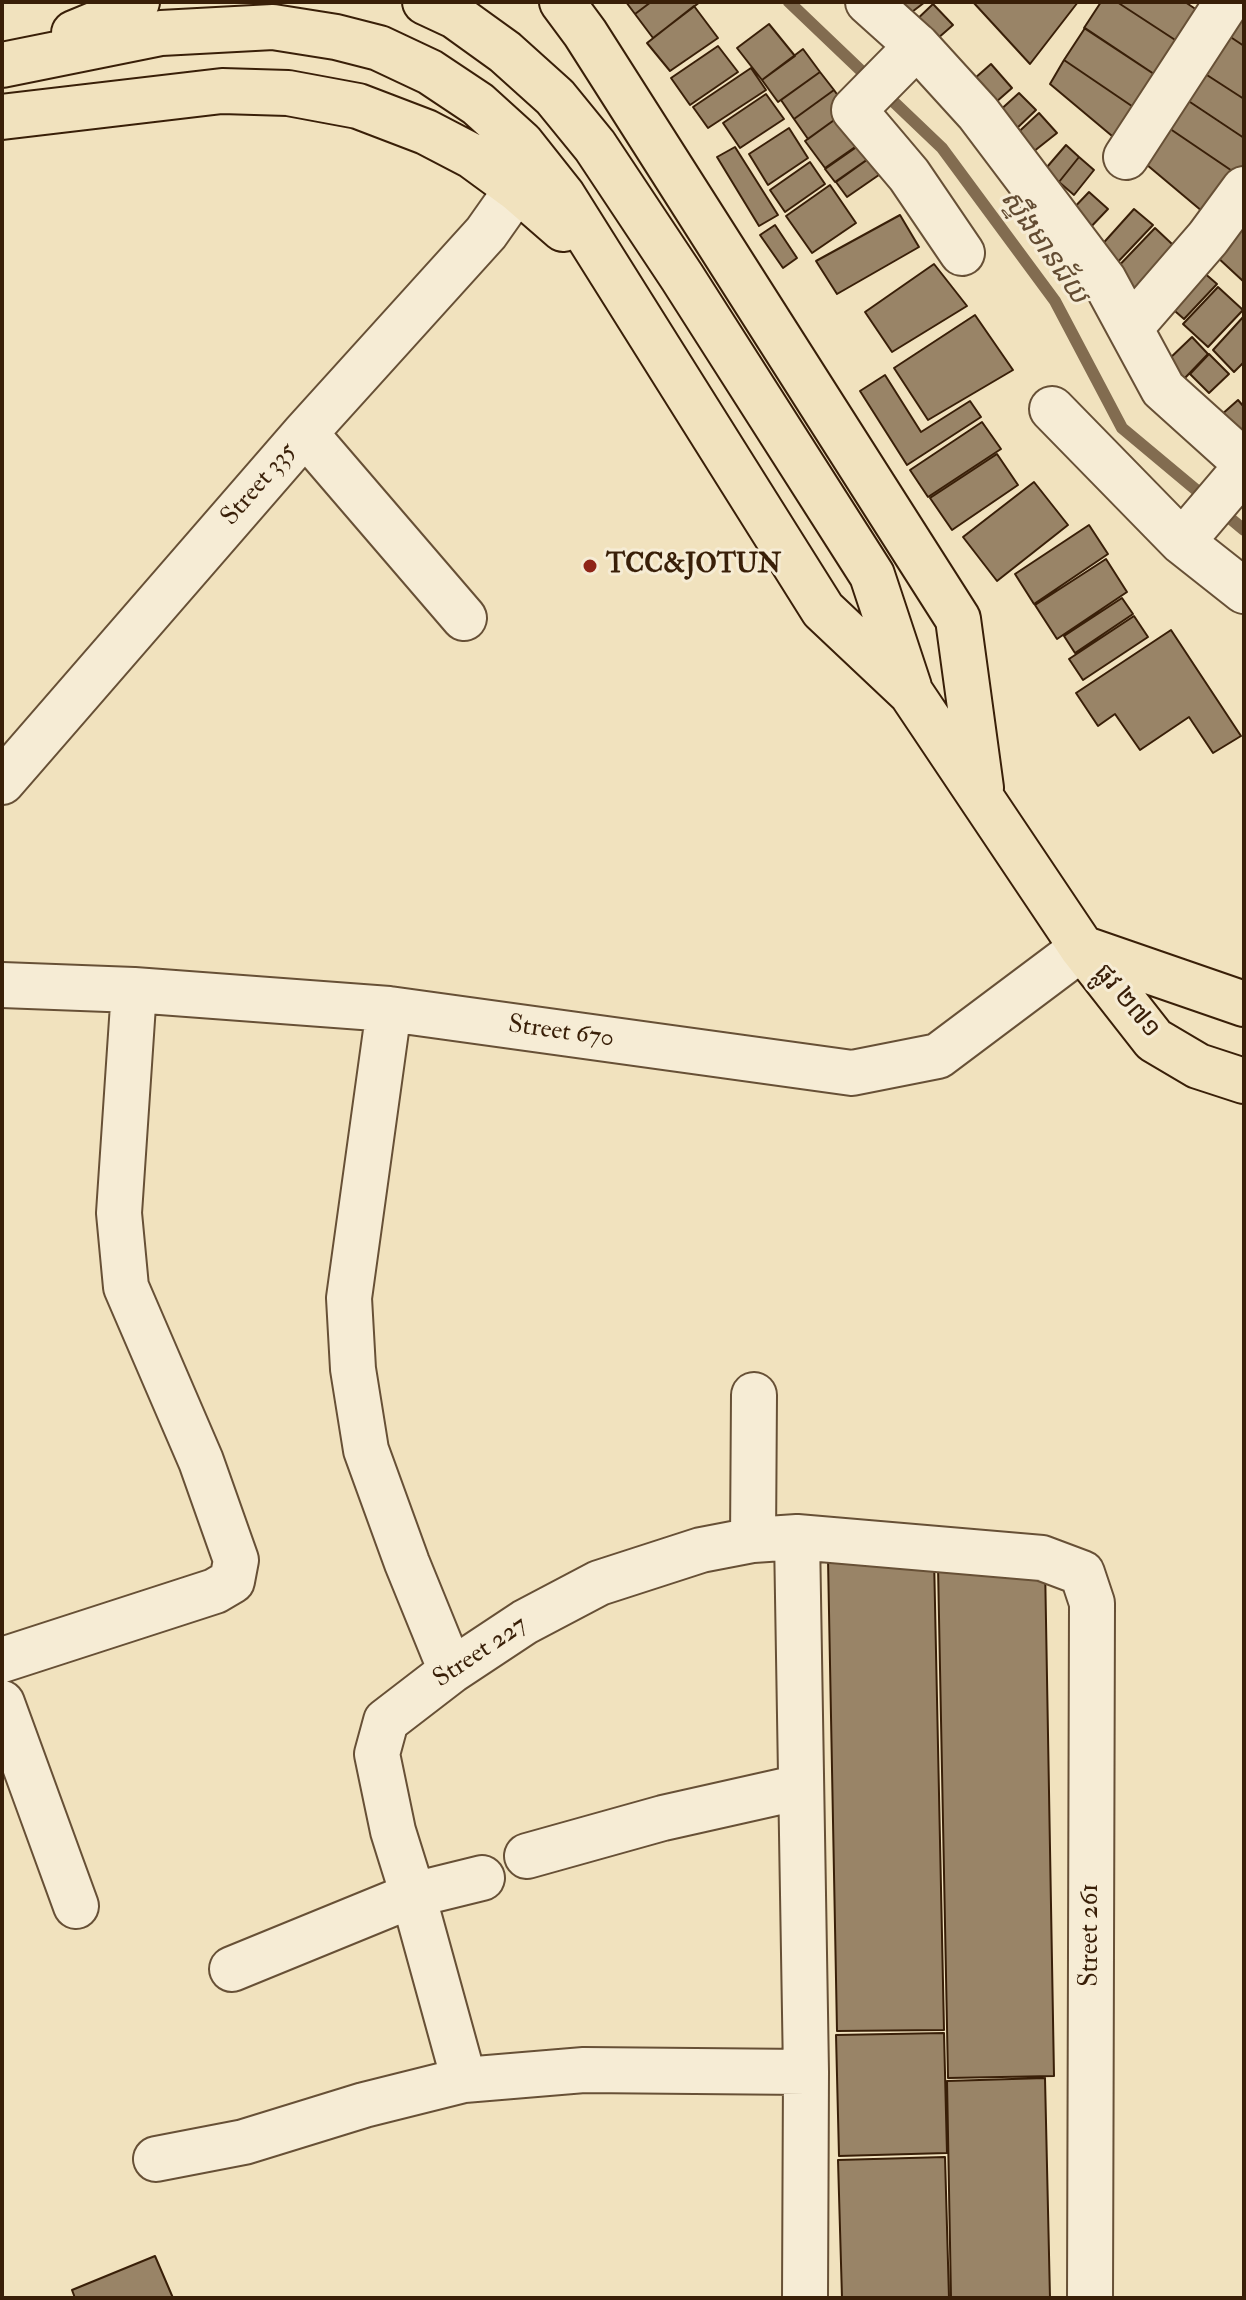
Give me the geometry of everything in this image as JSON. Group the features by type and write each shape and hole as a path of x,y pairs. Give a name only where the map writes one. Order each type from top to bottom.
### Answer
{"main road":[{"path":"2,64 120,14 137,2"},
{"path":"425,2 455,16 505,52 555,97 595,146 872,575 911,693"},
{"path":"562,2 585,33 958,619 982,798"},
{"path":"2,64 161,33 273,27 336,37 379,48 430,72 478,104 521,143 563,196 823,610 911,693 1082,948"},
{"path":"3,116 222,91 288,93 358,106 426,132 472,156 517,189 610,270"},
{"name":"ផ្លូវ ២៧១","path":"1082,948 1244,1004"},
{"name":"ផ្លូវ ២៧១","path":"1082,948 1154,1040 1198,1066 1244,1081"}],"street":[{"path":"868,2 908,54 978,113 1104,280 1163,389 1239,472 1190,532"},
{"path":"1126,157 1227,2"},
{"path":"908,54 854,110 909,175 962,253"},
{"name":"Street 335","path":"2,782 305,433 486,233 517,189"},
{"path":"1130,328 1208,238 1244,189"},
{"path":"1052,409 1190,532 1244,591"},
{"path":"305,433 464,618"},
{"name":"Street 670","path":"2,985 134,990 389,1009 852,1073 938,1056 1082,948"},
{"path":"2,1660 215,1591 232,1581 236,1560 201,1461 126,1287 119,1213 134,990"},
{"path":"389,1009 349,1298 353,1369 366,1450 451,1671"},
{"path":"753,1540 754,1395"},
{"path":"797,1537 806,2072 805,2298"},
{"name":"Street 227","path":"464,2080 393,1831 377,1754 386,1721 451,1671 525,1622 599,1583 701,1550 753,1540 797,1537 1042,1558 1082,1573"},
{"name":"Street 261","path":"1082,1573 1092,1603 1090,2298"},
{"path":"2,1703 76,1906"},
{"path":"527,1856 663,1818 801,1787"},
{"path":"232,1969 413,1895 482,1878"},
{"path":"156,2159 244,2142 364,2105 464,2080 584,2070 806,2072"}],"building":[{"path":"626,2 651,2 635,14"},
{"path":"651,2 700,2 653,38 635,14"},
{"path":"890,2 925,2 904,18"},
{"path":"973,2 1078,2 1030,64"},
{"path":"1101,2 1117,2 1189,49 1166,82 1084,28"},
{"path":"1117,2 1185,2 1209,18 1189,49"},
{"path":"1244,2 1244,46 1217,28"},
{"path":"933,4 953,25 929,46 910,26"},
{"path":"694,6 718,38 670,71 647,43"},
{"path":"769,24 795,56 762,80 737,48"},
{"path":"1085,28 1166,82 1145,115 1064,60"},
{"path":"1217,28 1244,46 1244,99 1193,66"},
{"path":"718,46 738,72 690,105 671,78"},
{"path":"803,49 820,72 778,102 762,80"},
{"path":"1064,60 1145,115 1124,146 1050,84"},
{"path":"991,64 1012,88 987,110 966,86"},
{"path":"1193,66 1244,99 1244,138 1175,92"},
{"path":"751,68 766,90 708,128 693,107"},
{"path":"820,72 834,90 794,119 781,100"},
{"path":"834,90 848,110 808,139 794,119"},
{"path":"1175,92 1244,138 1244,179 1157,120"},
{"path":"1019,93 1036,110 1014,131 997,113"},
{"path":"766,94 784,119 740,148 723,123"},
{"path":"848,110 868,138 825,168 805,141"},
{"path":"1039,113 1057,133 1033,152 1011,139"},
{"path":"1157,120 1244,179 1209,217 1134,154"},
{"path":"789,128 808,158 768,185 749,154"},
{"path":"868,139 878,152 835,182 825,169"},
{"path":"1066,145 1079,157 1055,187 1041,174"},
{"path":"735,147 778,215 759,226 717,157"},
{"path":"878,152 889,168 847,197 836,182"},
{"path":"1079,157 1094,170 1074,195 1059,182"},
{"path":"810,162 825,184 785,212 770,190"},
{"path":"830,185 856,223 812,253 786,216"},
{"path":"1089,192 1108,209 1087,231 1068,214"},
{"path":"1134,209 1153,225 1115,265 1098,249"},
{"path":"900,215 919,247 837,294 816,261"},
{"path":"775,225 797,258 783,268 760,235"},
{"path":"1244,227 1244,282 1216,256"},
{"path":"1155,228 1189,260 1143,307 1110,275"},
{"path":"934,264 967,306 892,352 865,312"},
{"path":"1195,265 1217,284 1184,319 1168,305"},
{"path":"1218,287 1243,310 1208,347 1183,324"},
{"path":"975,315 1013,370 928,420 894,368"},
{"path":"1244,316 1244,362 1234,372 1213,350"},
{"path":"1192,337 1208,354 1184,379 1167,361"},
{"path":"1209,354 1229,374 1209,393 1190,374"},
{"path":"885,375 921,432 970,401 981,417 907,465 860,391"},
{"path":"1238,400 1244,407 1244,442 1220,416"},
{"path":"982,422 1001,449 928,497 910,470"},
{"path":"997,454 1018,485 952,530 930,498"},
{"path":"1034,482 1068,525 997,581 963,537"},
{"path":"1089,525 1108,554 1034,604 1015,574"},
{"path":"1106,559 1127,592 1057,639 1035,605"},
{"path":"1122,598 1133,614 1075,653 1064,636"},
{"path":"1134,616 1148,637 1083,680 1069,659"},
{"path":"1171,630 1241,736 1213,753 1189,717 1140,750 1115,714 1098,726 1076,693"},
{"path":"934,1557 944,2030 837,2031 828,1559"},
{"path":"1045,1564 1054,2076 948,2078 938,1566"},
{"path":"944,2033 947,2153 839,2156 836,2035"},
{"path":"1045,2078 1050,2298 951,2298 947,2081"},
{"path":"945,2157 949,2298 842,2298 838,2160"},
{"path":"155,2256 173,2298 75,2298 72,2290"}],"waterway":[{"name":"ស្ទឹងមានជ័យ","path":"789,2 942,148 1055,301 1122,428 1244,530"}],"place":[{"name":"TCC&JOTUN","path":"590,566"}]}
